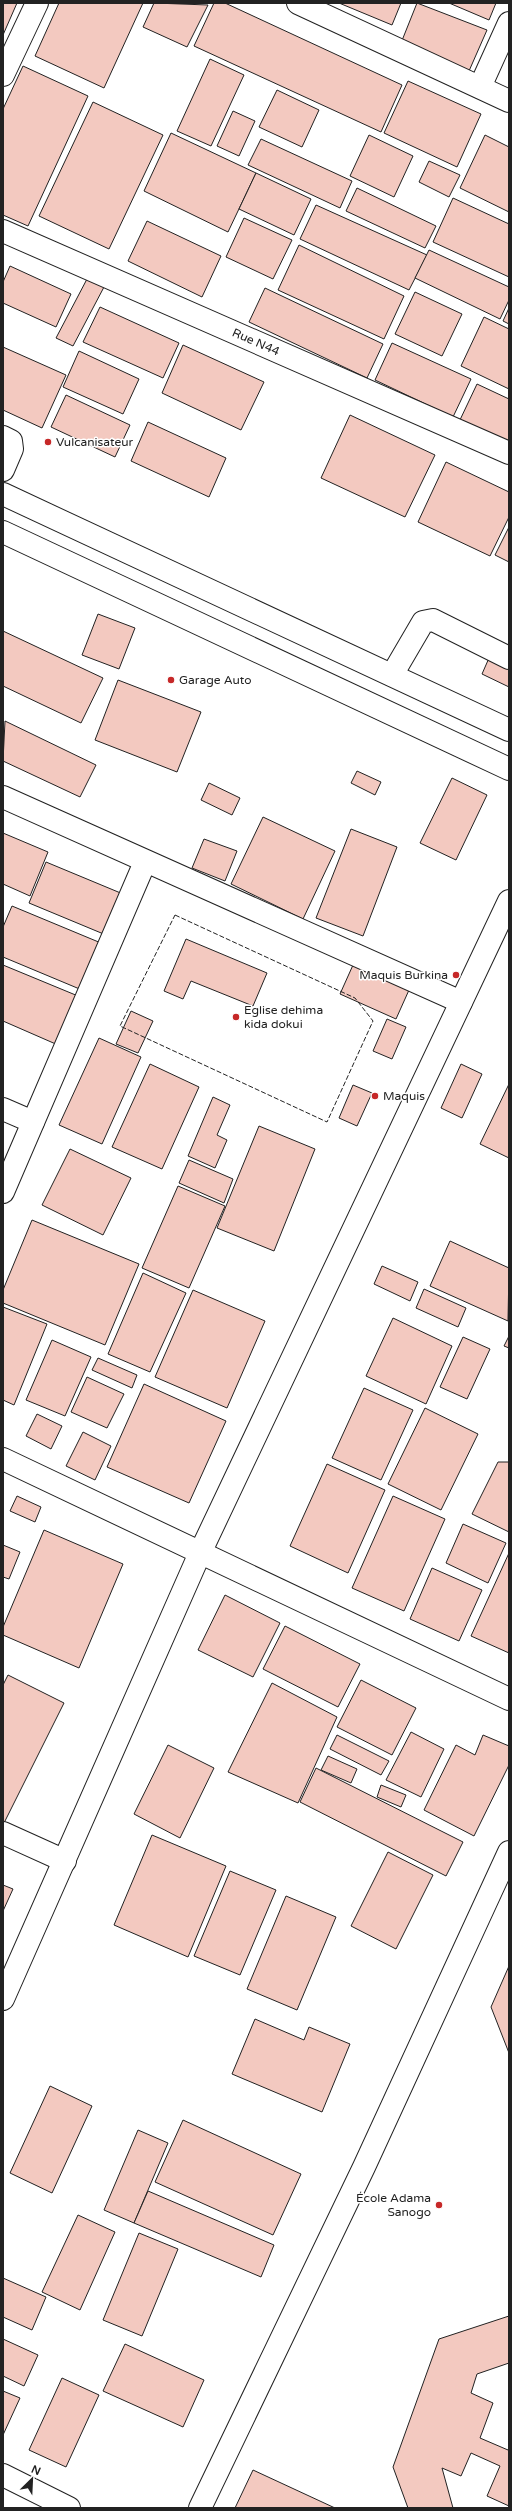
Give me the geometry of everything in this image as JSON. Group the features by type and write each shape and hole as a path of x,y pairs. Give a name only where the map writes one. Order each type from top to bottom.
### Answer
{"street":[{"path":"3,75 37,3"},
{"path":"298,3 509,101"},
{"path":"480,87 509,24"},
{"name":"Rue N44","path":"3,230 509,453"},
{"path":"3,437 12,441 12,449 3,470"},
{"path":"3,494 509,730"},
{"path":"3,532 509,769"},
{"path":"392,675 423,622 433,620 509,658"},
{"path":"3,797 145,862 461,1002"},
{"path":"3,1192 145,862"},
{"path":"3,1999 200,1553 509,902"},
{"path":"3,1109 33,1122"},
{"path":"3,1459 509,1699"},
{"path":"3,1833 65,1861"},
{"path":"200,2508 364,2167 509,1852"},
{"path":"3,2475 69,2508"}],"building":[{"path":"3,3 17,3 3,35"},
{"path":"59,3 143,3 104,88 35,56"},
{"path":"154,3 208,5 187,47 143,27"},
{"path":"214,3 225,3 402,85 381,132 194,46"},
{"path":"339,3 401,3 392,25"},
{"path":"417,3 487,30 469,71 401,43"},
{"path":"449,3 496,3 489,20"},
{"path":"210,59 244,75 211,146 177,131"},
{"path":"23,66 88,96 28,226 3,215 3,109"},
{"path":"408,81 481,114 457,167 384,133"},
{"path":"277,90 319,110 302,147 259,127"},
{"path":"93,102 163,135 109,249 39,216"},
{"path":"233,111 255,121 239,156 217,146"},
{"path":"171,133 256,173 228,232 144,191"},
{"path":"369,135 413,156 394,197 350,176"},
{"path":"485,135 509,147 509,212 460,188"},
{"path":"261,139 352,181 340,208 248,165"},
{"path":"429,161 460,175 449,197 419,182"},
{"path":"256,173 311,199 294,235 239,209"},
{"path":"357,188 436,226 425,248 346,211"},
{"path":"453,198 509,224 509,277 433,242"},
{"path":"316,205 427,255 409,290 300,239"},
{"path":"244,218 292,240 273,279 226,257"},
{"path":"147,221 221,256 202,297 128,261"},
{"path":"299,245 404,296 384,339 278,290"},
{"path":"429,250 509,287 509,300 500,319 415,278"},
{"path":"10,266 71,294 56,327 3,303 3,282"},
{"path":"87,279 104,287 73,346 56,338"},
{"path":"265,288 383,344 367,378 249,322"},
{"path":"415,292 462,314 442,356 395,334"},
{"path":"100,307 179,343 163,378 83,342"},
{"path":"509,308 509,324 503,321"},
{"path":"484,317 509,329 509,389 461,366"},
{"path":"392,343 471,379 453,417 375,380"},
{"path":"183,345 264,382 241,430 162,393"},
{"path":"3,347 66,375 42,428 3,410"},
{"path":"79,351 139,379 123,414 63,387"},
{"path":"477,384 509,399 509,445 459,422"},
{"path":"66,395 130,425 115,457 51,427"},
{"path":"350,415 435,455 405,517 321,478"},
{"path":"148,422 226,458 209,497 131,461"},
{"path":"446,462 509,492 509,517 490,556 418,522"},
{"path":"509,527 509,562 495,555"},
{"path":"98,614 135,628 119,669 82,655"},
{"path":"3,631 103,678 81,723 3,686"},
{"path":"489,658 509,668 509,687 482,674"},
{"path":"118,680 201,712 177,772 95,740"},
{"path":"5,721 96,765 80,797 3,761"},
{"path":"357,771 381,782 375,795 351,783"},
{"path":"452,778 487,795 456,860 420,843"},
{"path":"209,783 240,798 232,815 201,800"},
{"path":"263,817 335,851 303,919 231,884"},
{"path":"351,829 397,847 363,936 316,918"},
{"path":"3,833 48,852 30,896 3,884"},
{"path":"204,839 237,851 225,881 192,868"},
{"path":"46,862 123,894 106,935 29,903"},
{"path":"12,906 101,943 82,990 3,957 3,927"},
{"path":"186,939 267,973 253,1006 191,981 183,999 164,991"},
{"path":"3,965 78,996 58,1045 3,1021"},
{"path":"353,965 409,990 396,1019 340,994"},
{"path":"131,1011 153,1021 138,1053 116,1044"},
{"path":"387,1019 406,1027 392,1059 373,1051"},
{"path":"99,1038 141,1057 102,1144 59,1125"},
{"path":"150,1064 199,1087 162,1169 112,1147"},
{"path":"461,1064 482,1074 462,1118 441,1108"},
{"path":"509,1084 509,1158 480,1144"},
{"path":"353,1085 372,1093 357,1126 339,1118"},
{"path":"213,1097 230,1105 217,1135 227,1140 215,1168 188,1156"},
{"path":"259,1126 315,1149 274,1251 217,1228"},
{"path":"70,1149 131,1178 103,1235 42,1205"},
{"path":"189,1160 233,1179 224,1203 179,1183"},
{"path":"178,1186 225,1206 189,1288 142,1268"},
{"path":"32,1220 139,1264 105,1345 3,1303 3,1290"},
{"path":"450,1241 509,1268 508,1321 430,1286"},
{"path":"382,1266 418,1282 410,1301 374,1284"},
{"path":"143,1273 186,1293 150,1372 108,1354"},
{"path":"424,1289 466,1308 458,1327 416,1308"},
{"path":"193,1290 265,1321 227,1408 155,1377"},
{"path":"3,1307 47,1324 14,1405 3,1400"},
{"path":"393,1318 452,1346 426,1404 366,1376"},
{"path":"509,1336 509,1348 504,1346"},
{"path":"463,1337 490,1349 467,1399 440,1387"},
{"path":"52,1340 91,1357 65,1416 26,1400"},
{"path":"98,1358 137,1375 132,1388 92,1370"},
{"path":"87,1377 124,1394 107,1428 71,1412"},
{"path":"144,1384 226,1421 189,1503 107,1467"},
{"path":"364,1388 413,1410 381,1480 332,1458"},
{"path":"425,1408 478,1434 441,1510 388,1484"},
{"path":"37,1414 62,1426 51,1449 26,1436"},
{"path":"83,1432 111,1446 95,1480 66,1466"},
{"path":"498,1462 509,1462 509,1532 472,1514"},
{"path":"327,1464 385,1490 348,1573 290,1546"},
{"path":"17,1496 41,1507 35,1522 10,1511"},
{"path":"393,1496 445,1519 404,1611 352,1588"},
{"path":"463,1524 506,1543 488,1583 446,1563"},
{"path":"44,1530 123,1564 79,1668 3,1635 3,1627"},
{"path":"3,1545 20,1552 9,1579 3,1577"},
{"path":"509,1553 509,1653 471,1636"},
{"path":"432,1568 482,1590 459,1641 410,1619"},
{"path":"225,1595 280,1623 253,1677 198,1650"},
{"path":"285,1626 360,1664 338,1707 263,1669"},
{"path":"8,1675 64,1703 3,1825 3,1685"},
{"path":"361,1680 416,1708 392,1755 337,1727"},
{"path":"272,1683 337,1717 298,1803 228,1772"},
{"path":"411,1732 444,1749 421,1797 386,1780"},
{"path":"337,1735 389,1761 381,1775 330,1749"},
{"path":"483,1735 509,1746 509,1765 474,1836 424,1810 456,1745 475,1755"},
{"path":"168,1745 214,1768 180,1838 134,1814"},
{"path":"328,1756 357,1769 351,1783 321,1770"},
{"path":"316,1768 463,1842 446,1876 300,1802"},
{"path":"381,1785 406,1795 401,1807 377,1797"},
{"path":"152,1835 226,1866 188,1957 114,1925"},
{"path":"388,1852 433,1875 396,1949 351,1926"},
{"path":"230,1871 276,1890 240,1975 194,1956"},
{"path":"3,1885 13,1889 3,1911"},
{"path":"286,1896 336,1917 297,2010 247,1989"},
{"path":"509,1966 509,2053 491,2007"},
{"path":"255,2019 304,2040 309,2027 350,2044 322,2112 232,2074"},
{"path":"50,2086 92,2106 52,2193 10,2173"},
{"path":"183,2120 301,2174 273,2235 155,2182"},
{"path":"138,2130 168,2143 134,2223 104,2210"},
{"path":"148,2191 274,2245 261,2277 134,2223"},
{"path":"78,2215 115,2232 80,2310 42,2292"},
{"path":"139,2233 178,2249 142,2336 103,2320"},
{"path":"3,2278 46,2297 32,2330 3,2317"},
{"path":"509,2316 509,2363 477,2374 471,2393 493,2403 480,2438 508,2450 509,2448 509,2506 487,2496 500,2466 471,2453 461,2476 442,2468 453,2508 408,2508 393,2467 439,2339"},
{"path":"3,2339 38,2355 24,2386 3,2376"},
{"path":"125,2344 204,2380 183,2427 103,2391"},
{"path":"62,2378 99,2395 66,2467 29,2450"},
{"path":"3,2391 20,2398 3,2435"},
{"path":"253,2470 335,2508 235,2508"}],"fence":[{"path":"175,915 355,998 373,1021 327,1122 120,1026 175,915"}],"place":[{"name":"Vulcanisateur","path":"48,442"},
{"name":"Garage Auto","path":"171,680"},
{"name":"Maquis Burkina","path":"456,975"},
{"name":"Eglise dehima kida dokui","path":"236,1017"},
{"name":"Maquis","path":"375,1096"},
{"name":"École Adama Sanogo","path":"439,2205"}]}
